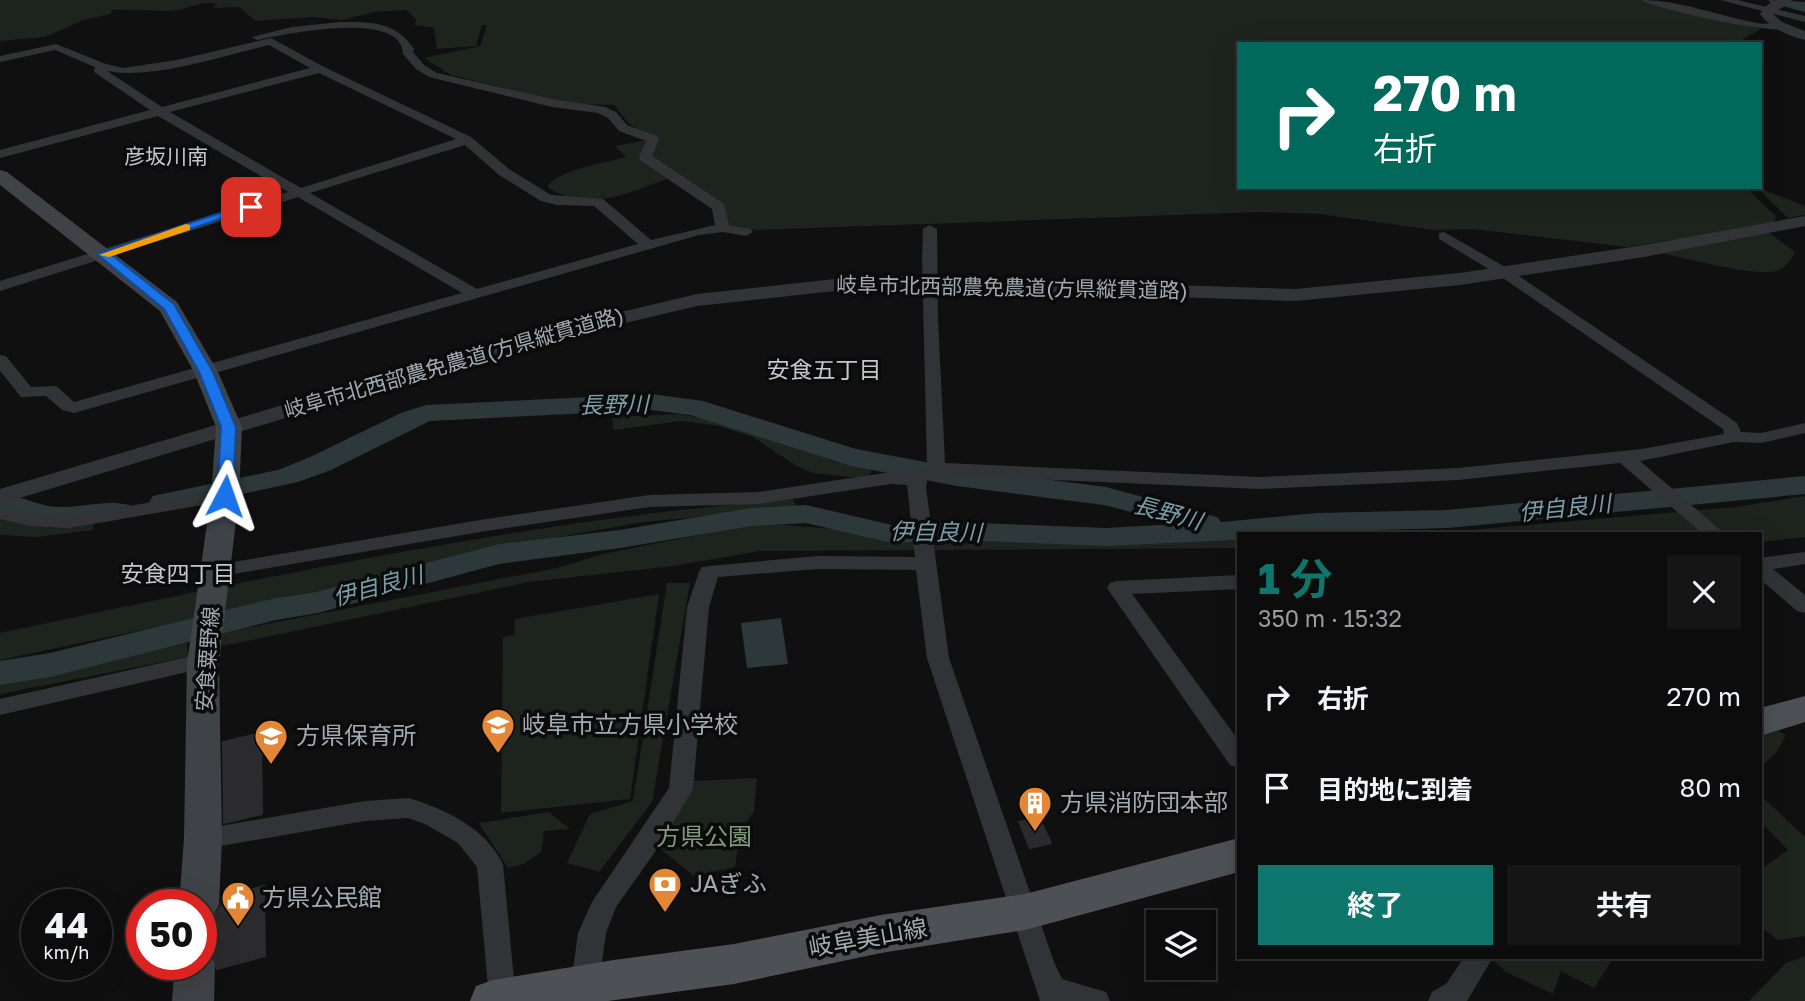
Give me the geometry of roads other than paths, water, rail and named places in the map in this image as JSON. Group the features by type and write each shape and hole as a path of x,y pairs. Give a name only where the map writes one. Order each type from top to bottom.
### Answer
{"main road":[{"name":"安食粟野線","path":"0,176 169,307 206,372 229,427 226,490 215,576 196,664 203,839 200,889"},
{"path":"1762,721 1805,709"},
{"name":"岐阜美山線","path":"498,1000 587,993 881,934 1025,912 1237,857"},
{"path":"193,1001 194,980"}],"street":[{"path":"1646,0 1760,27 1784,28"},
{"path":"1725,0 1805,19"},
{"path":"1787,0 1768,10 1766,14 1769,19 1784,28 1805,36"},
{"path":"177,63 225,44 277,32 346,23 369,24 389,30 407,44 407,52 420,67 433,75 561,105 601,110 612,115 623,128 653,139 645,156 719,207 723,228"},
{"path":"0,59 56,47 103,67 123,71 177,63 271,41 320,69 467,140 504,172 546,198 557,201 598,202 649,246"},
{"path":"74,54 159,111 476,295"},
{"path":"0,154 320,69"},
{"path":"0,286 467,140"},
{"name":"岐阜市北西部農免農道(方県縦貫道路)","path":"11,494 505,345 639,312 757,292 871,281 1295,295 1402,286 1644,251 1805,221"},
{"path":"0,360 27,393 50,390 74,408 698,232 723,228 746,232"},
{"path":"930,229 924,479 925,561 938,658 1053,995 1096,1001"},
{"path":"1444,236 1493,272 1731,427 1734,438"},
{"path":"215,576 480,526 649,501 759,498 891,478 904,481 924,479 982,468 1121,478 1259,483 1458,474 1632,464 1734,438 1762,438 1805,428"},
{"path":"1632,464 1711,531"},
{"path":"0,513 31,520 68,522 226,490"},
{"path":"1762,566 1805,558"},
{"path":"587,993 592,933 605,902 653,835 681,789 698,607 709,572 764,565 925,561"},
{"path":"1762,568 1805,606"},
{"path":"1237,582 1117,588 1237,756"},
{"path":"0,707 196,664"},
{"path":"203,839 365,811 409,808 434,817 467,836 490,864 498,1000"},
{"path":"1442,1001 1457,992 1478,959"}],"waterway":[{"name":"伊自良川","path":"1776,0 1805,7"},
{"name":"長野川","path":"164,502 288,476 321,464 426,413 651,402 693,407 851,457 957,477 1106,496 1206,523"},
{"name":"伊自良川","path":"0,673 50,665 276,609 318,602 499,554 620,539 751,517 806,514 892,534 952,531 1106,537 1234,531 1317,522 1448,519 1805,485"},
{"name":"長野川","path":"0,500 28,511 58,516 118,511"}],"place":[{"name":"岐阜市立方県小学校","path":"498,755"},
{"name":"方県保育所","path":"271,766"},
{"name":"方県消防団本部","path":"1035,833"},
{"name":"JAぎふ","path":"665,914"},
{"name":"方県公民館","path":"238,928"}],"district":[{"name":"彦坂川南","path":"166,157"},
{"name":"安食五丁目","path":"824,370"},
{"name":"安食四丁目","path":"178,574"}],"park label":[{"name":"方県公園","path":"704,837"}]}
